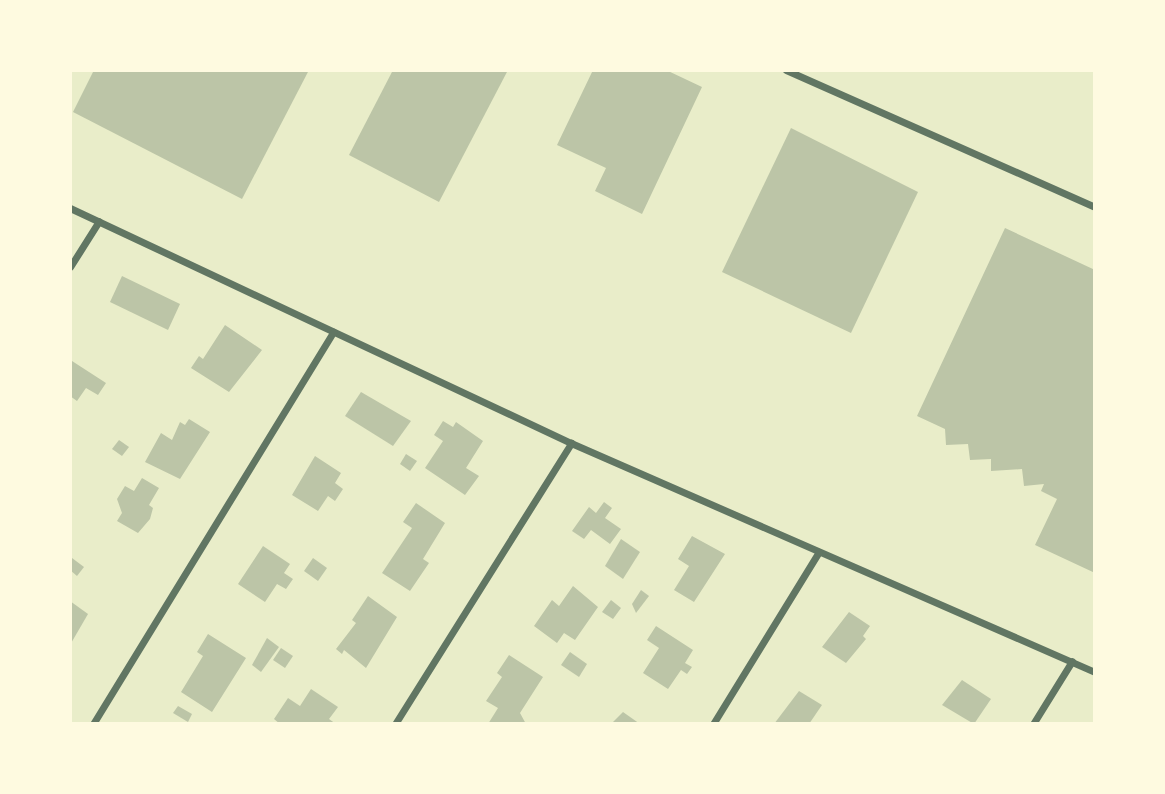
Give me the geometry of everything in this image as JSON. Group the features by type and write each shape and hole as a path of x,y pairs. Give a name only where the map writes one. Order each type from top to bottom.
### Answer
{"street":[{"path":"786,70 1095,207"},
{"path":"70,208 571,443 1095,672"},
{"path":"70,267 99,221"},
{"path":"93,724 333,332"},
{"path":"395,724 571,443"},
{"path":"713,724 819,552"},
{"path":"1033,724 1072,662"}],"building":[{"path":"94,70 309,70 242,199 73,112"},
{"path":"393,70 508,70 439,202 349,155"},
{"path":"593,70 666,70 702,87 642,214 595,191 606,168 557,145"},
{"path":"791,128 918,192 851,333 722,272"},
{"path":"1005,228 1095,270 1095,573 1035,545 1057,499 1041,491 1044,484 1024,486 1022,469 991,471 991,459 970,460 968,444 946,445 945,429 917,416"},
{"path":"122,276 180,304 168,330 110,302"},
{"path":"225,325 262,350 229,392 191,368 199,356 203,359"},
{"path":"72,361 106,383 98,395 86,388 77,401 70,396"},
{"path":"361,392 411,421 393,446 345,416"},
{"path":"189,419 210,432 180,479 145,462 161,433 172,440 180,422 185,425"},
{"path":"443,421 453,427 456,422 483,441 466,468 479,476 465,495 425,468 443,441 434,435"},
{"path":"119,440 129,447 122,456 112,449"},
{"path":"406,454 417,461 410,471 400,464"},
{"path":"315,456 341,473 335,483 343,489 335,501 328,496 318,511 292,495"},
{"path":"142,478 159,488 149,505 153,508 150,519 138,533 117,521 122,513 117,499 125,486 134,491"},
{"path":"604,502 612,508 605,518 621,529 610,544 591,530 584,539 572,531 589,507 596,513"},
{"path":"416,503 445,523 423,559 429,563 410,591 382,573 412,528 403,522"},
{"path":"692,536 725,554 694,602 674,590 689,566 678,559"},
{"path":"621,539 640,552 623,579 605,566"},
{"path":"263,546 290,564 284,573 293,579 286,589 277,584 265,602 238,584"},
{"path":"72,558 84,567 77,576 70,570"},
{"path":"313,558 327,568 318,581 304,571"},
{"path":"573,586 598,607 575,640 564,633 557,643 534,626 552,600 559,606"},
{"path":"641,590 649,596 636,613 632,604"},
{"path":"368,596 397,617 366,668 344,650 342,654 336,649 356,623 352,620"},
{"path":"611,600 621,608 613,619 602,612"},
{"path":"70,601 88,614 70,645"},
{"path":"849,612 870,626 863,636 866,639 846,663 822,647"},
{"path":"656,626 693,650 685,663 692,667 687,674 681,670 668,689 643,673 659,648 647,640"},
{"path":"208,634 246,658 212,712 181,692 203,656 197,652"},
{"path":"267,638 279,647 261,672 252,665"},
{"path":"281,648 293,656 285,668 273,660"},
{"path":"570,652 587,664 579,677 561,665"},
{"path":"509,655 543,677 520,713 526,724 488,724 498,708 486,701 502,677 497,673"},
{"path":"962,680 991,699 974,724 942,705"},
{"path":"311,689 338,707 329,719 336,724 280,724 274,719 288,698 300,706"},
{"path":"799,691 822,705 809,724 774,724"},
{"path":"178,706 192,714 188,722 173,713"},
{"path":"623,712 640,724 611,724"}]}
